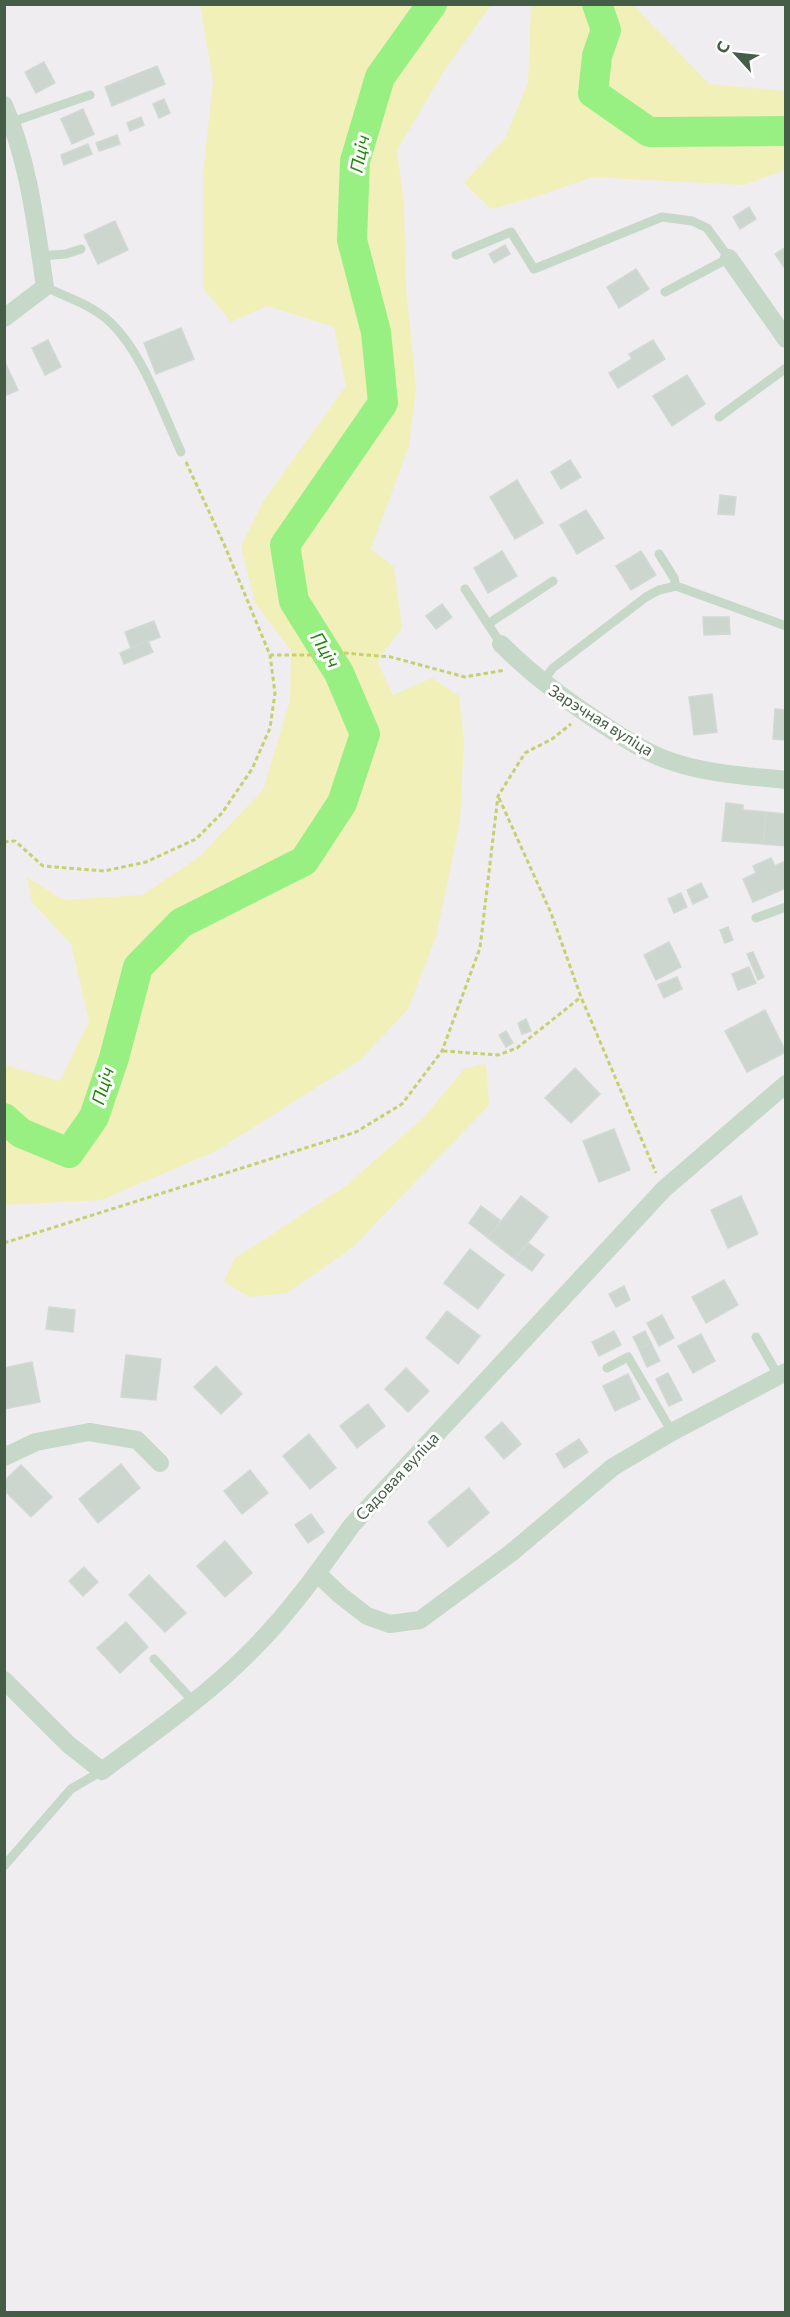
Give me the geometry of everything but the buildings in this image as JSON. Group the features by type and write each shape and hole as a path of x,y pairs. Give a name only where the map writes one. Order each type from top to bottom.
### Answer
{"street":[{"path":"4,105 12,122 35,217 45,287 4,318"},
{"path":"729,258 786,339"},
{"name":"Зарэчная вуліца","path":"501,644 542,682 579,709 634,744 669,761 714,772 786,780"},
{"name":"Садовая вуліца","path":"102,1771 193,1701 252,1650 318,1574 352,1525 664,1190 786,1084"},
{"path":"318,1574 367,1616 390,1624 420,1620 511,1553 613,1467 672,1432 782,1374"},
{"path":"4,1457 36,1443 89,1432 137,1440 160,1463"},
{"path":"4,1680 68,1744 102,1771"}],"lane":[{"path":"12,122 90,95"},
{"path":"456,255 511,232 534,268 662,217 692,221 707,228 729,258 665,292"},
{"path":"40,256 66,254 81,249"},
{"path":"45,287 86,305 110,322 134,353 181,452"},
{"path":"719,417 786,368"},
{"path":"659,554 674,578 676,586"},
{"path":"488,624 553,581"},
{"path":"542,682 553,668 646,597 659,590 676,586 786,626"},
{"path":"465,589 501,644"},
{"path":"756,918 786,907"},
{"path":"756,1337 782,1374"},
{"path":"607,1368 628,1357 672,1432"},
{"path":"154,1659 193,1701"},
{"path":"4,1866 71,1789 102,1771"}],"path":[{"path":"4,842 15,841 43,866 104,871 146,862 196,839 222,813 252,769 270,728 275,693 270,655 224,544 181,452"},
{"path":"270,655 320,655 333,652 391,657 465,677 490,675 523,665"},
{"path":"4,1243 356,1132 402,1104 442,1051 480,948 498,796 525,753 568,728 579,709"},
{"path":"498,796 551,913 581,997 664,1190"},
{"path":"442,1051 498,1054 517,1048 581,997"}],"green space":[{"path":"531,4 633,5 709,84 785,91 785,170 744,185 592,177 491,209 464,183 505,138 528,83"},
{"path":"200,5 491,5 444,71 397,150 404,205 406,288 416,387 409,446 371,549 394,567 402,628 377,661 393,695 432,678 459,696 464,742 460,822 436,937 408,1009 360,1060 216,1151 101,1200 5,1205 5,1065 60,1081 89,1021 71,944 32,902 27,877 63,900 142,895 199,857 263,790 290,700 291,651 255,603 241,546 264,500 346,386 334,327 267,306 231,322 203,288 203,174 213,80"},
{"path":"486,1064 489,1105 353,1247 287,1293 250,1297 224,1282 234,1259 347,1185 424,1117 465,1068"}],"waterway":[{"name":"Пціч","path":"4,1118 21,1133 69,1153 94,1117 114,1058 138,967 181,923 304,861 342,803 365,734 339,673 294,601 285,545 383,403 376,332 352,240 355,161 380,77 432,4"},
{"name":"Пціч","path":"597,4 606,30 597,56 593,93 649,132 786,131"}]}
